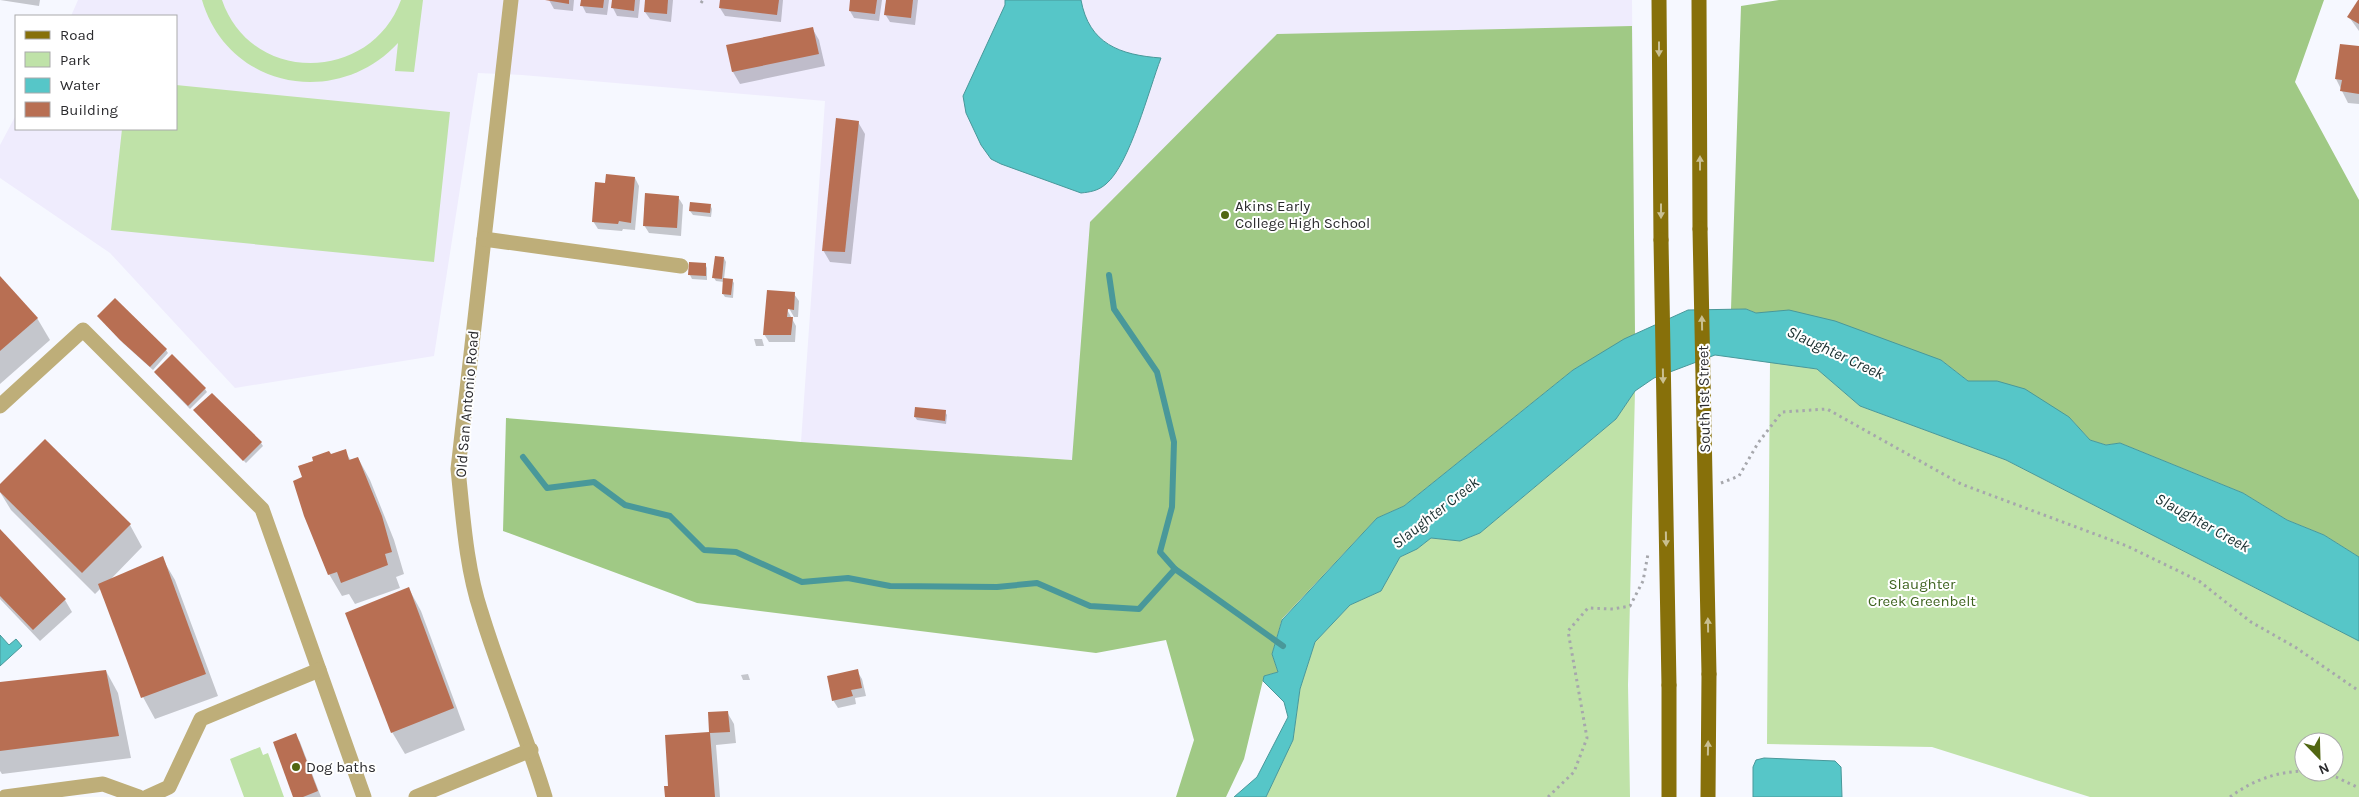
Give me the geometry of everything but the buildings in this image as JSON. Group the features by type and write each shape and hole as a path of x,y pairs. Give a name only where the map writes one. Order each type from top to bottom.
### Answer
{"main road":[{"path":"1659,0 1669,797"},
{"name":"South 1st Street","path":"1699,0 1700,229 1709,674 1708,797"}],"street":[{"name":"Old San Antonio Road","path":"512,0 458,469 466,539 480,611 531,750 544,797"},
{"path":"484,239 681,266"},
{"path":"0,406 83,330 262,509 364,797"},
{"path":"147,797 169,788 202,719 319,670"},
{"path":"416,797 531,750"},
{"path":"5,797 103,784 139,797"}],"path":[{"path":"1714,486 1739,476 1758,443 1782,412 1827,409 1961,484 2127,546 2199,581 2250,622 2295,647 2359,691"},
{"path":"1548,797 1574,772 1587,738 1568,632 1588,608 1613,610 1630,606 1643,582 1650,545"},
{"path":"2230,797 2266,777 2284,771 2294,771"},
{"path":"2344,781 2359,788"}],"shaded area":[{"name":"Akins Early College High School","path":"78,0 1632,0 1635,334 1573,370 1432,484 801,442 825,101 522,75 478,73 434,356 235,388 110,253 0,178 0,145 15,117 15,130 178,130 178,15 71,15"}],"green space":[{"path":"202,0 222,0 237,28 258,48 283,59 311,63 339,59 364,47 386,27 401,0 423,0 414,72 395,71 398,43 373,64 345,77 316,82 287,80 259,70 235,54 215,30"},
{"path":"1779,0 2324,0 2295,82 2359,200 2359,557 2324,535 2287,520 2243,493 2120,443 2106,445 2090,440 2069,417 1997,381 1968,381 1941,360 1746,309 1731,309 1741,6"},
{"path":"1632,26 1635,334 1573,370 1404,506 1377,518 1282,619 1272,654 1278,672 1264,676 1244,759 1226,797 1176,797 1194,740 1166,640 1096,653 697,603 503,531 506,418 801,442 1072,460 1090,222 1277,34"},
{"path":"178,85 450,112 434,262 111,230 122,130 178,130"},
{"name":"Slaughter Creek Greenbelt","path":"1770,362 1817,369 1860,406 2006,460 2359,641 2359,797 2090,797 1932,747 1767,744"},
{"path":"1635,391 1628,685 1630,797 1266,797 1293,740 1300,689 1315,642 1350,605 1381,591 1400,557 1417,549 1431,538 1460,541 1480,533 1616,419"},
{"path":"260,747 263,755 268,753 284,797 244,797 230,759"}],"water":[{"path":"1005,0 1081,0 1085,15 1099,37 1120,50 1132,54 1161,58 1131,144 1115,174 1100,188 1091,192 1081,193 1001,164 991,159 981,145 966,113 963,96 1005,5"},
{"name":"Slaughter Creek","path":"1746,309 1756,313 1789,310 1835,321 1941,360 1968,381 1997,381 2025,389 2069,417 2090,440 2106,445 2120,443 2243,493 2287,520 2324,535 2359,557 2359,641 2006,460 1860,406 1817,369 1715,355 1654,378 1635,391 1616,419 1480,533 1460,541 1431,538 1417,549 1400,557 1381,591 1350,605 1315,642 1300,689 1293,740 1266,797 1234,797 1257,777 1288,717 1284,702 1263,681 1264,676 1278,672 1272,654 1282,620 1377,518 1404,506 1573,370 1624,339 1688,310"},
{"path":"0,635 9,645 16,639 22,646 0,666"},
{"path":"1764,758 1835,761 1841,767 1842,797 1753,797 1753,767 1756,760"}],"waterway":[{"path":"1109,275 1114,309 1157,372 1174,442 1172,507 1160,552 1175,569"},
{"path":"523,457 547,488 594,482 625,505 670,516 704,550 736,552 802,582 848,578 890,586 997,587 1037,583 1090,606 1139,609 1175,569 1283,646"}],"place":[{"name":"Akins Early College High School","path":"1225,215"},
{"name":"Dog baths","path":"296,767"}]}
